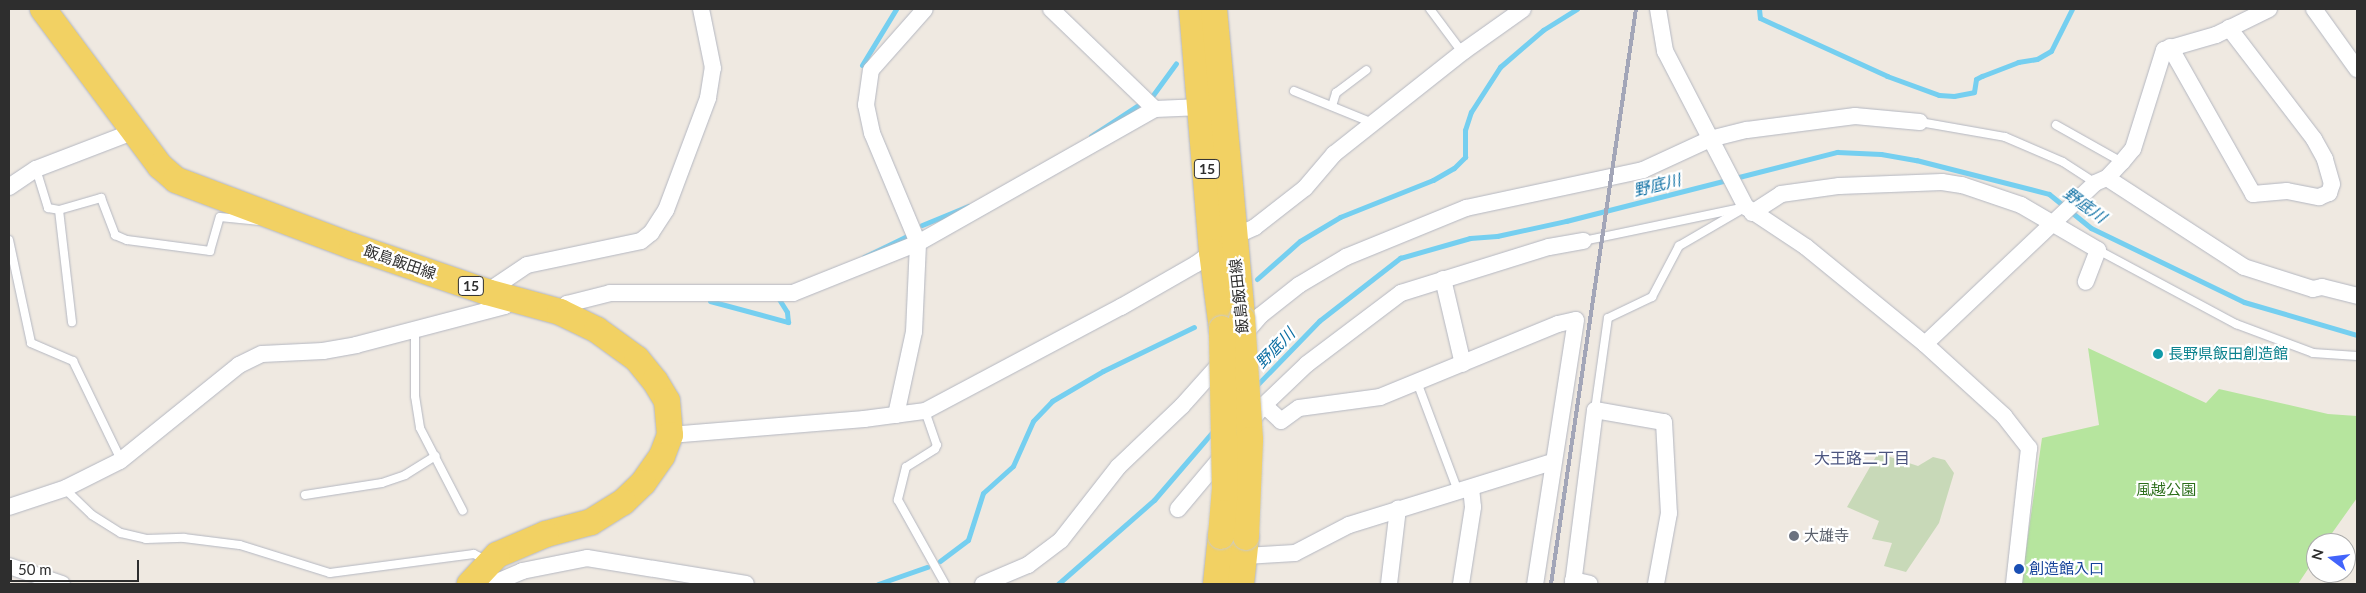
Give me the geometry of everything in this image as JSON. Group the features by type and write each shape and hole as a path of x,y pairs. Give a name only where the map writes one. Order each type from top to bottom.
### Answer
{"main road":[{"name":"飯島飯田線","path":"43,9 160,166 176,180 487,292 560,312 597,330 637,359 667,401 670,435 662,456 644,483 606,514 497,555 491,573 470,584"},
{"name":"飯島飯田線","path":"1192,9 1202,107 1212,252 1232,324"},
{"name":"飯島飯田線","path":"1214,9 1233,236 1232,324 1224,488 1237,543 1240,584"},
{"name":"飯島飯田線","path":"1216,584 1237,543"}],"street":[{"path":"487,292 527,264 641,242 651,234 666,210 708,98 713,68 701,9"},
{"path":"896,415 914,332 918,243 872,133 866,105 871,70 925,9"},
{"path":"1050,9 1155,109"},
{"path":"670,435 896,415 925,410 1121,307 1212,252 1233,236 1255,227 1305,188 1334,154 1462,52 1523,9"},
{"path":"1658,9 1666,51 1718,156 1746,205 1806,247 1925,344 2004,416 2029,448 2014,584"},
{"path":"1925,344 2056,220 2122,162 2133,149 2158,63 2164,50 2216,35 2270,9"},
{"path":"2314,9 2357,69"},
{"path":"2170,47 2253,194 2287,191 2320,197 2329,193 2332,184 2325,159 2314,139 2229,28"},
{"path":"560,312 567,304 610,293 793,293 918,243 996,193 1155,109 1202,107"},
{"path":"983,584 1028,565 1061,540 1118,467 1182,406 1261,315 1299,285 1346,257 1466,208 1643,170 1710,140 1747,130 1855,116 1920,122"},
{"path":"9,187 36,169 135,131"},
{"path":"1746,205 1780,194 1839,186 1942,182 1986,191 2056,220 2098,250 2086,282"},
{"path":"2097,183 2244,267 2313,289 2322,287 2357,296"},
{"path":"1178,509 1264,406 1307,364 1401,293 1442,279 1583,241"},
{"path":"1442,279 1463,364"},
{"path":"9,507 64,489 121,460 238,365 262,354 323,351 415,331 505,306 515,299"},
{"path":"1264,406 1281,421 1299,408 1380,397 1558,324 1576,320 1535,584"},
{"path":"1590,584 1573,582 1595,410 1664,422 1669,513 1656,584"},
{"path":"1237,543 1295,553 1349,525 1553,462"},
{"path":"1461,584 1473,507 1465,490"},
{"path":"1389,584 1398,509"},
{"path":"491,573 522,571 588,558 746,584"},
{"path":"9,566 62,584"}],"lane":[{"path":"1430,9 1462,52"},
{"path":"1332,106 1336,92 1366,70"},
{"path":"1294,91 1373,123"},
{"path":"1920,122 2005,137 2063,162 2097,183"},
{"path":"2056,125 2122,162"},
{"path":"36,169 48,208 59,210 101,198 115,236 210,251 220,217 248,222 275,217"},
{"path":"1583,241 1746,205"},
{"path":"1595,410 1608,318 1652,297 1679,246 1746,205"},
{"path":"59,210 72,322"},
{"path":"9,240 31,343 73,361 121,460"},
{"path":"2098,250 2236,324 2313,353 2357,356"},
{"path":"415,331 416,412 424,439 435,456 463,511"},
{"path":"1417,382 1465,490"},
{"path":"925,410 937,445 935,450 906,467 898,500 945,584"},
{"path":"305,495 382,484 406,475 435,456"},
{"path":"64,489 92,515 121,533 146,539 184,538 240,545 330,573 474,554 491,573"}],"green space":[{"name":"風越公園","path":"2088,348 2206,403 2219,389 2328,414 2357,416 2357,498 2332,533 2306,533 2306,572 2298,584 2021,584 2042,438 2099,425"},
{"path":"1878,453 1918,466 1933,457 1945,460 1954,473 1939,523 1906,572 1884,566 1892,543 1872,539 1879,521 1847,507"}],"waterway":[{"path":"862,65 896,9"},
{"path":"1257,279 1300,241 1340,217 1433,180 1454,168 1465,157 1465,130 1471,112 1500,67 1543,30 1577,9"},
{"path":"1759,9 1760,18 1887,76 1939,95 1954,96 1974,92 1976,79 1982,76 2018,62 2037,59 2051,51 2072,9"},
{"path":"1153,95 1176,63"},
{"path":"1091,136 1137,106"},
{"name":"野底川","path":"1256,386 1319,321 1400,258 1470,238 1497,236 1566,221 1837,152 1881,154 1916,160 2049,194 2091,228 2244,302 2357,335"},
{"path":"922,225 968,206"},
{"path":"864,257 907,236"},
{"path":"710,301 788,322 787,312 779,299"},
{"path":"940,561 968,540 983,493 1013,466 1033,421 1052,401 1103,371 1194,327"},
{"name":"野底川","path":"1058,584 1154,500 1216,428"},
{"path":"878,584 927,567"}],"railway":[{"path":"1551,584 1636,9"}],"place":[{"name":"長野県飯田創造館","path":"2158,354"},
{"name":"大雄寺","path":"1794,536"},
{"name":"創造館入口","path":"2019,569"}],"district":[{"name":"大王路二丁目","path":"1862,458"}]}
